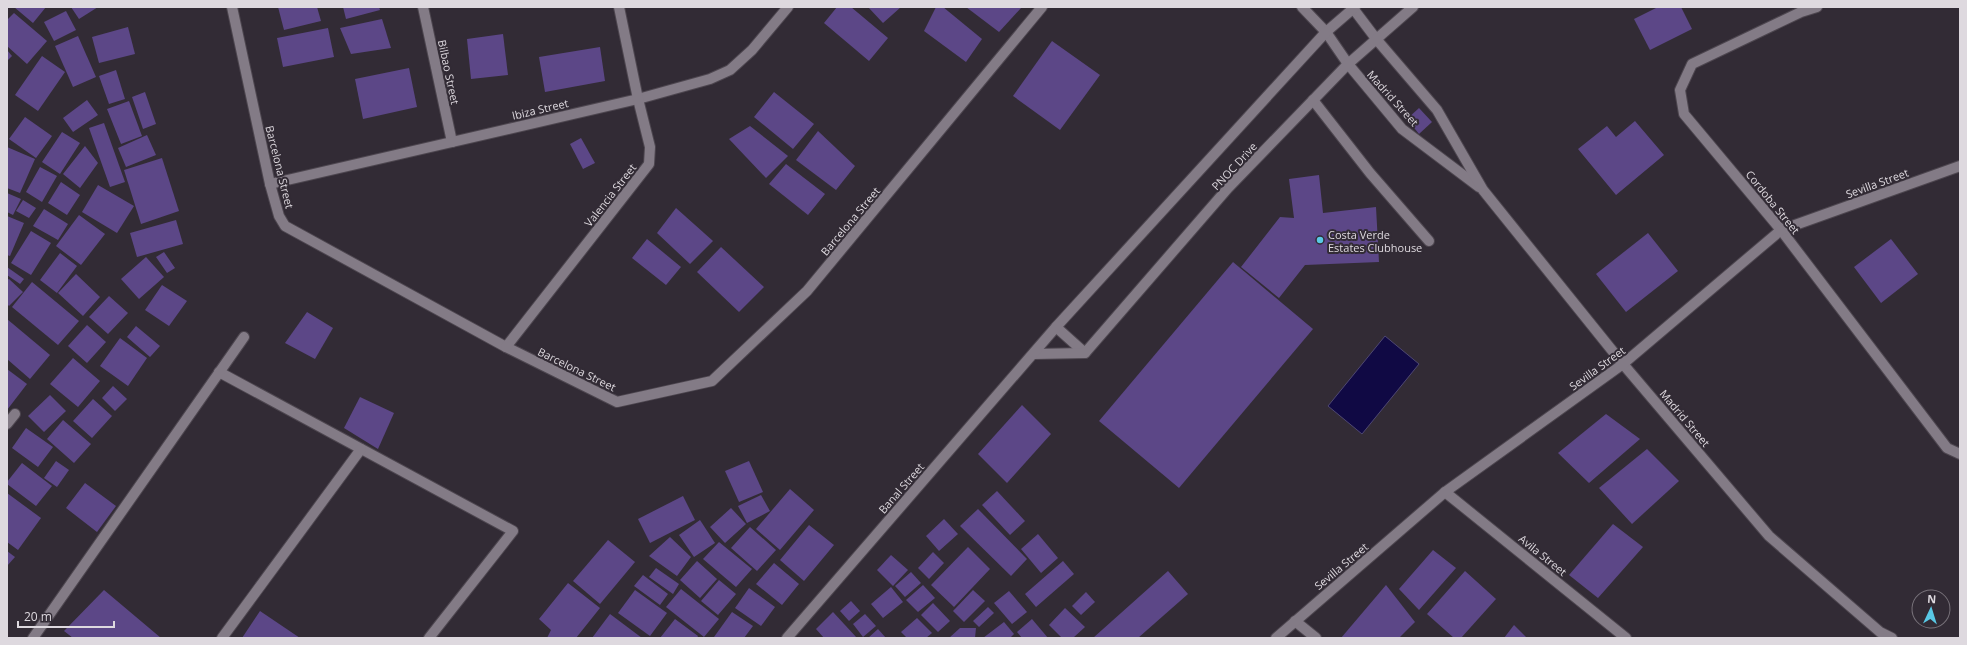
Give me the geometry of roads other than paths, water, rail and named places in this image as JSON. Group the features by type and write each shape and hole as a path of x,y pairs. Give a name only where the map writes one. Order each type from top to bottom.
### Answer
{"street":[{"name":"Barcelona Street","path":"232,7 270,184 279,216 285,226 506,347 617,402 712,381 807,291 1042,7"},
{"name":"Bilbao Street","path":"423,7 452,142"},
{"name":"Valencia Street","path":"506,347 649,164 650,147 638,99 619,7"},
{"name":"Ibiza Street","path":"270,184 638,99 710,79 730,70 752,50 788,7"},
{"name":"Madrid Street","path":"1302,7 1326,32 1348,64 1402,129 1483,190"},
{"name":"PNOC Drive","path":"1085,353 1228,188 1348,64 1413,7"},
{"name":"Cordoba Street","path":"1817,7 1801,12 1692,64 1680,90 1684,114 1781,230 1947,448 1960,454"},
{"name":"Madrid Street","path":"1354,8 1377,40 1437,110 1483,190 1624,364 1769,536 1880,632 1892,638"},
{"name":"PNOC Drive","path":"1034,354 1056,327 1326,32 1354,8"},
{"path":"1313,100 1370,173 1429,241"},
{"name":"Sevilla Street","path":"1276,638 1445,492 1624,364 1781,230 1960,166"},
{"path":"1056,327 1085,353"},
{"path":"33,638 244,338"},
{"path":"1034,354 1085,353"},
{"name":"Banal Street","path":"787,638 1034,354"},
{"path":"219,372 513,532 429,638"},
{"path":"7,424 15,414"},
{"path":"222,638 361,449"},
{"name":"Avila Street","path":"1445,492 1626,638"},
{"path":"1295,621 1316,638"}],"place":[{"name":"Costa Verde Estates Clubhouse","path":"1320,240"}]}
